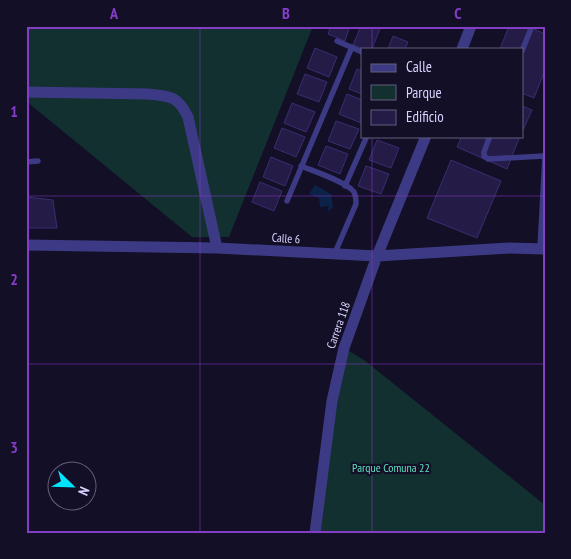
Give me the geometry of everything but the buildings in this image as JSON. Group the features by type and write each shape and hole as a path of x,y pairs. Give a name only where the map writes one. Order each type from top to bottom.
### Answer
{"street":[{"path":"462,48 471,26"},
{"path":"26,92 148,94 167,96 179,101 188,117 218,248"},
{"name":"Carrera 118","path":"315,533 332,401 342,356 377,256 425,138"},
{"name":"Calle 6","path":"26,245 218,248 377,256 509,248 543,249"}],"lane":[{"path":"523,48 532,26"},
{"path":"337,41 361,52"},
{"path":"287,201 352,47"},
{"path":"345,186 366,138"},
{"path":"489,138 484,152 484,156 488,159 544,156 543,249"},
{"path":"26,162 38,161"},
{"path":"301,166 353,191 356,204 334,255"}],"green space":[{"path":"26,26 313,26 229,237 192,237 26,101"},
{"name":"Parque Comuna 22","path":"344,348 364,360 545,505 545,533 315,533"}],"water":[{"path":"315,185 331,194 333,208 327,212 329,206 320,207 319,198 309,194"}]}
